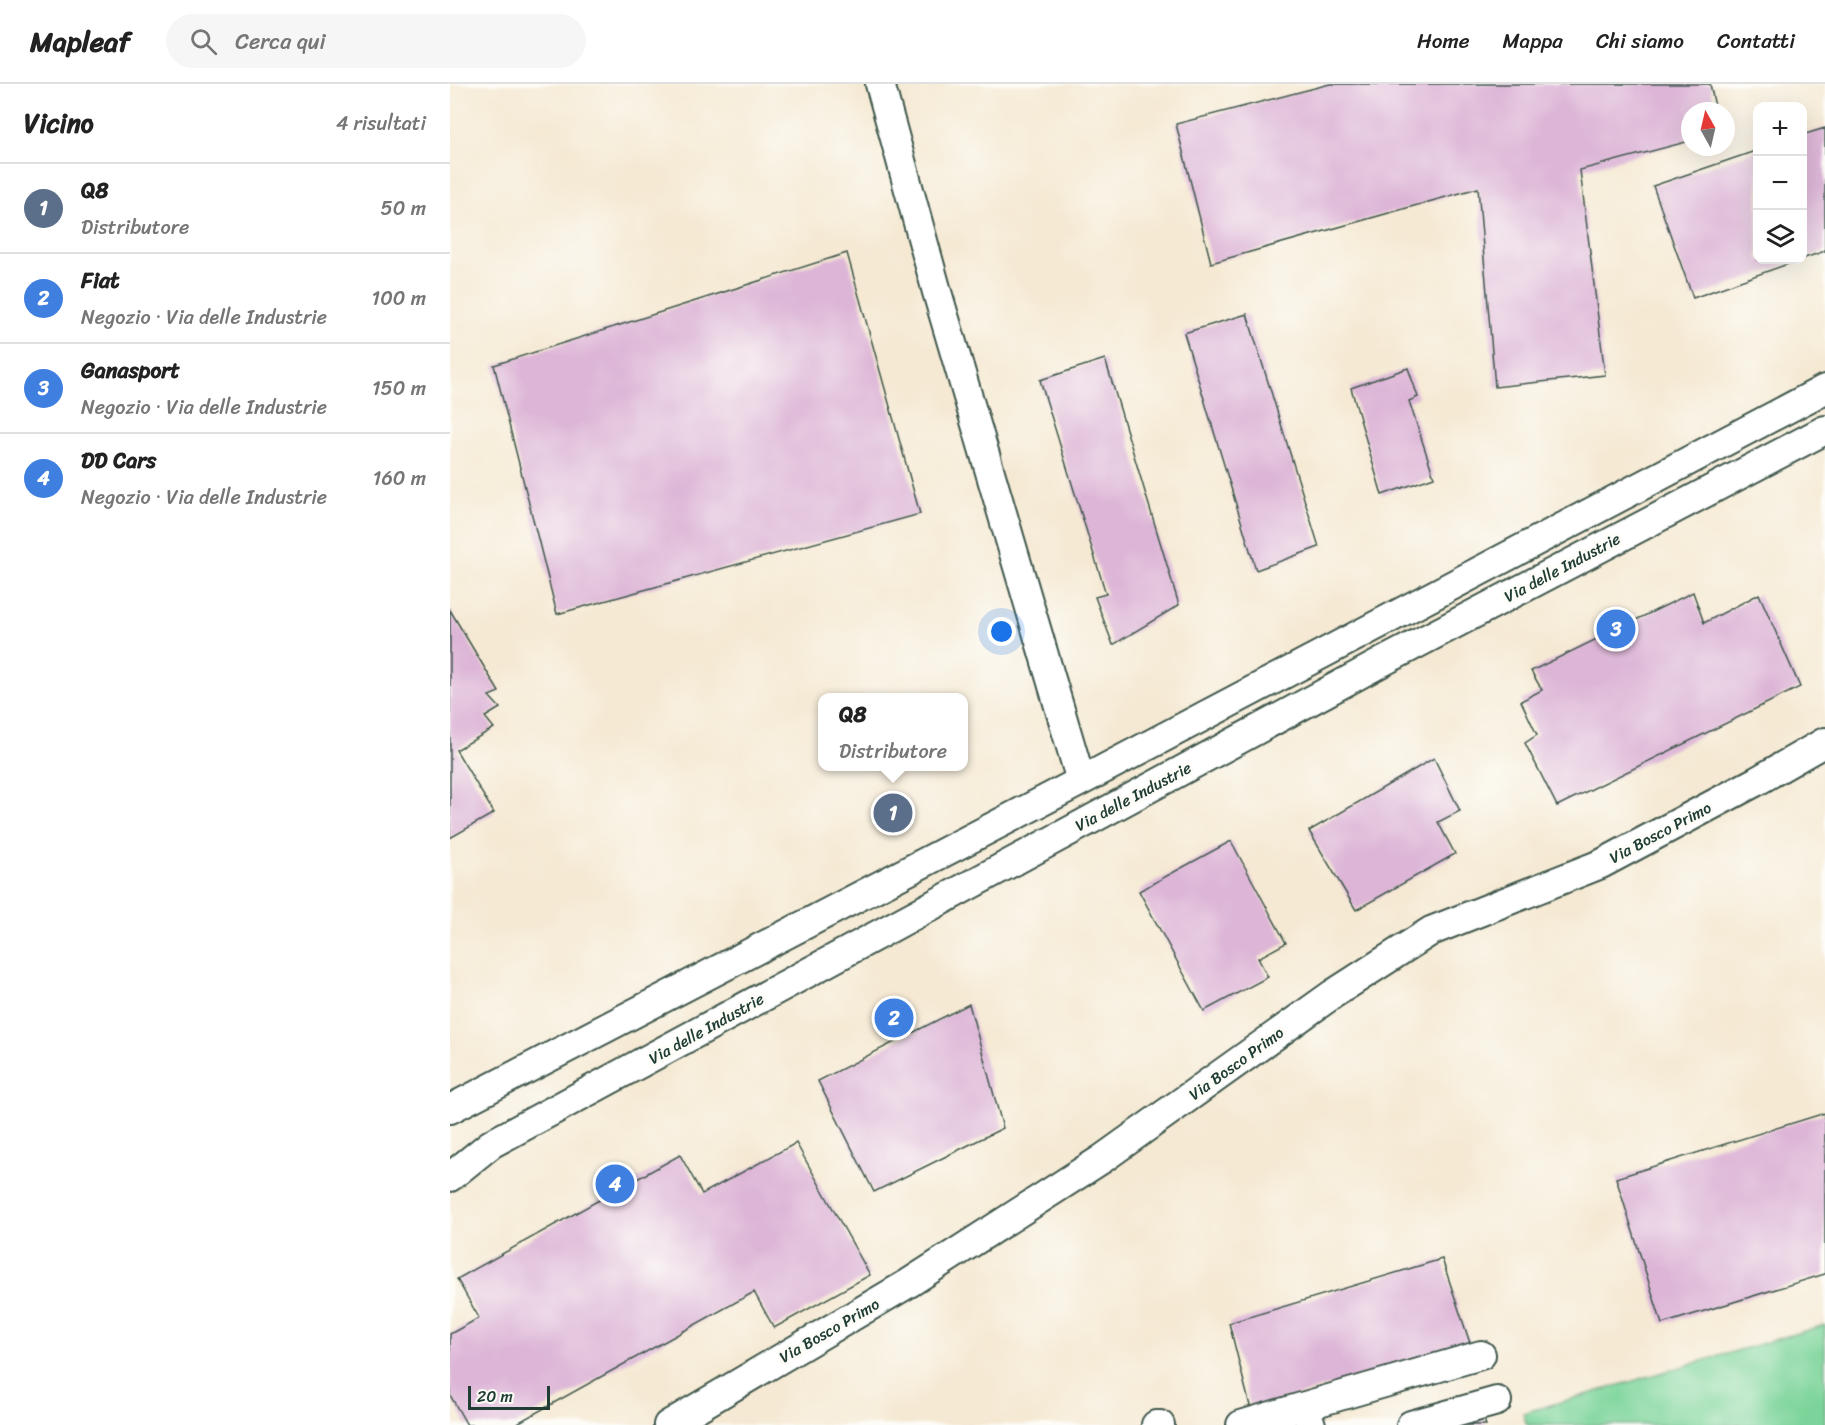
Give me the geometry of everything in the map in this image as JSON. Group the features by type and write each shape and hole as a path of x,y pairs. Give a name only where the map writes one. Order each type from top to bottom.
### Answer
{"street":[{"path":"879,84 1081,781"},
{"path":"450,1109 1081,781 1825,389"},
{"name":"Via delle Industrie","path":"450,1177 491,1144 1384,661 1825,429"},
{"name":"Via Bosco Primo","path":"668,1425 909,1283 1102,1159 1333,994 1431,931 1601,864 1758,781 1825,742"},
{"path":"1241,1425 1308,1415 1481,1355"},
{"path":"1411,1425 1497,1401"}],"green space":[{"path":"1825,1325 1825,1425 1527,1425 1523,1413"}],"building":[{"path":"1330,84 1710,84 1714,102 1681,102 1681,143 1580,170 1605,375 1495,387 1478,188 1211,263 1176,124"},
{"path":"1825,128 1825,251 1807,257 1807,156 1807,133"},
{"path":"1753,152 1753,264 1788,264 1693,298 1653,186"},
{"path":"847,253 920,514 557,614 494,365"},
{"path":"1247,314 1319,547 1256,570 1184,333"},
{"path":"1105,359 1179,605 1113,645 1095,597 1106,594 1040,380"},
{"path":"1408,368 1418,397 1409,401 1434,477 1382,495 1351,388"},
{"path":"1693,592 1704,623 1759,594 1800,687 1557,806 1525,743 1537,735 1521,701 1542,690 1531,671"},
{"path":"450,610 499,692 489,696 500,708 485,717 494,728 456,750 494,813 450,838"},
{"path":"1434,758 1460,811 1438,822 1455,854 1356,910 1309,831"},
{"path":"1231,841 1286,943 1258,958 1268,977 1204,1011 1139,891"},
{"path":"969,1004 1003,1128 874,1192 818,1081"},
{"path":"1825,1113 1825,1274 1662,1324 1616,1178"},
{"path":"796,1143 870,1275 774,1328 754,1292 514,1425 467,1425 450,1395 450,1334 479,1318 457,1279 680,1155 702,1194"},
{"path":"1442,1259 1470,1343 1251,1410 1229,1323"},
{"path":"1483,1417 1486,1425 1461,1425"}],"place":[{"name":"Ganasport","path":"1616,629"},
{"name":"Q8","path":"893,813"},
{"name":"Fiat","path":"894,1018"},
{"name":"DD Cars","path":"615,1184"}]}
